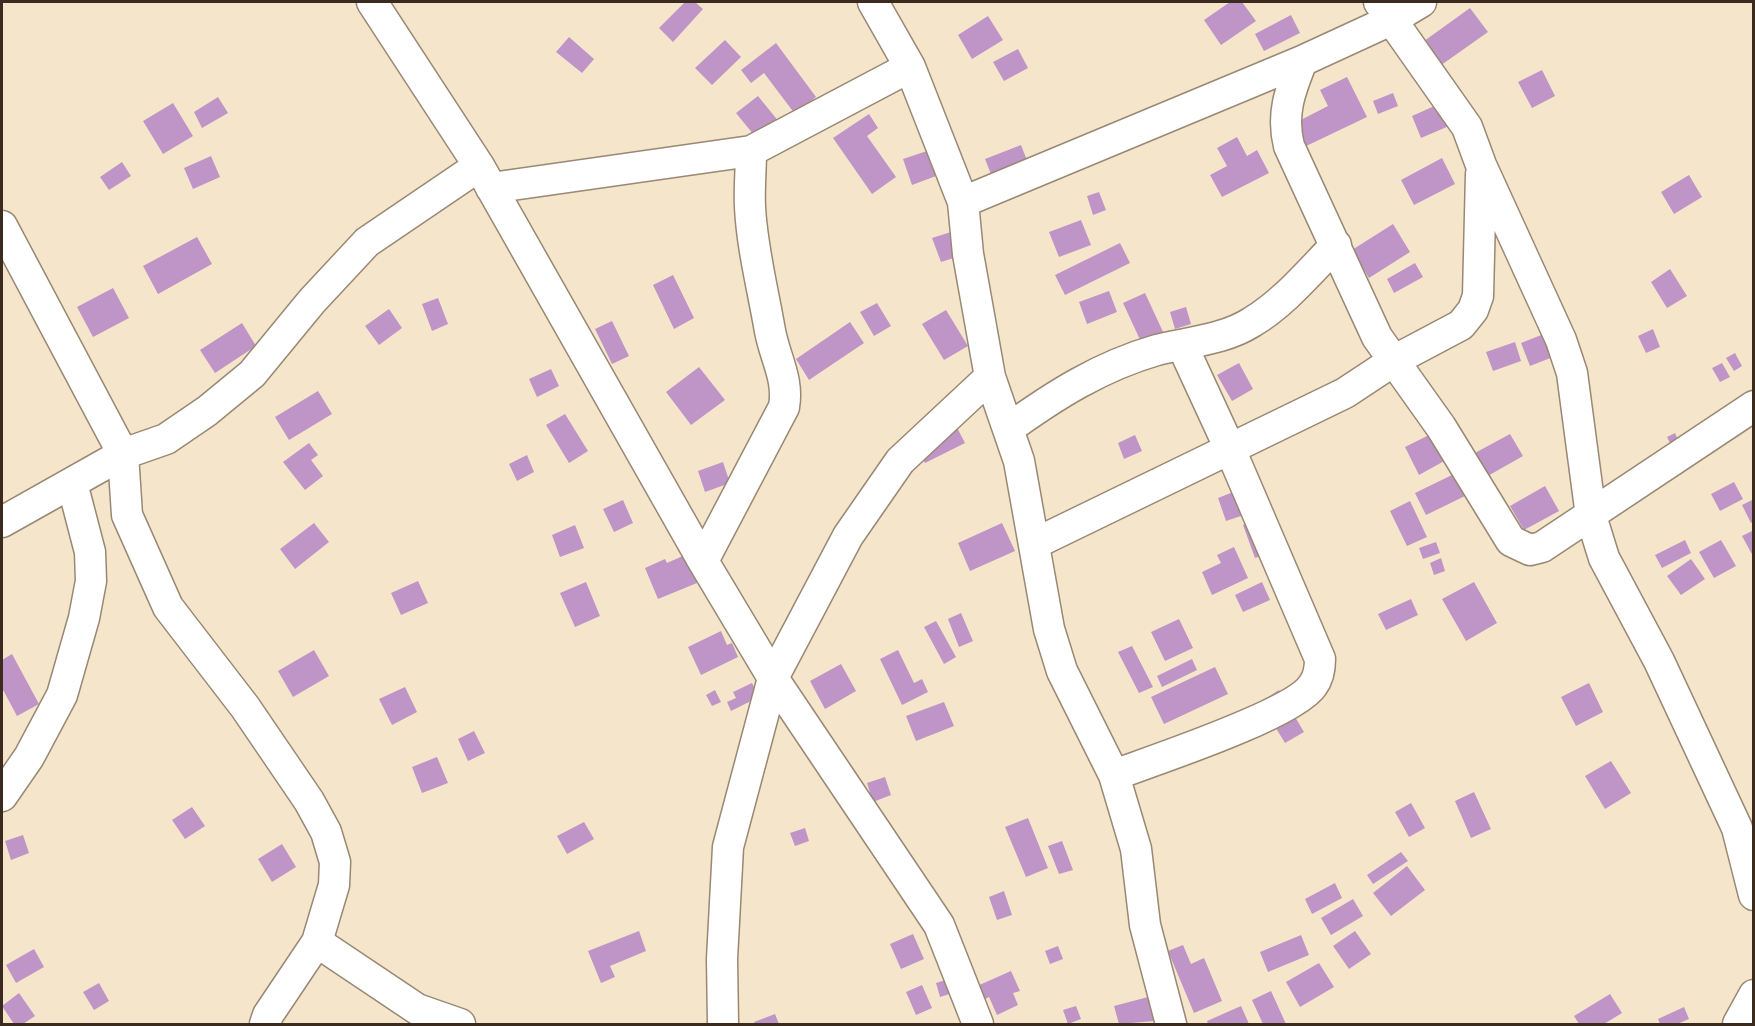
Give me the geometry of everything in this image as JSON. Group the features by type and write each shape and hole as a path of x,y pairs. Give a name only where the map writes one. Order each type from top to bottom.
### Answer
{"street":[{"path":"372,2 485,177 703,561 773,678 939,925 978,1024"},
{"path":"873,2 910,67 963,202 968,254 990,377 1019,461 1036,543 1049,629 1062,671 1114,775 1136,849 1145,925 1171,1024"},
{"path":"963,202 1302,61 1385,11 1421,2"},
{"path":"1385,11 1467,127 1481,165 1561,340 1572,373 1591,516 1604,558 1659,661 1737,828 1754,895"},
{"path":"1302,61 1285,105 1284,126 1288,146 1377,337 1441,427 1511,541 1530,550 1542,547 1754,406"},
{"path":"2,522 123,454 166,439 207,411 252,374 312,302 367,242 485,177 751,151 910,67"},
{"path":"703,561 784,407 786,393 785,380 772,344 750,208 751,151"},
{"path":"1036,543 1345,393 1395,360 1461,325 1473,310 1479,296 1481,165"},
{"path":"2,226 123,454 127,516 168,607 245,708 309,801 326,832 334,862 334,885 317,942 268,1015 265,1024"},
{"path":"1008,429 1079,381 1133,358 1234,331 1252,322 1281,299 1336,245"},
{"path":"1114,775 1232,732 1300,698 1313,686 1320,671 1320,659 1230,449 1182,345"},
{"path":"723,1024 722,959 728,847 773,678 848,536 900,461 990,377"},
{"path":"2,796 29,757 62,695 84,618 91,581 90,552 72,483"},
{"path":"317,942 417,1009 460,1024"},
{"path":"1738,1024 1754,994"}],"building":[{"path":"685,2 695,2 703,9 673,42 659,28"},
{"path":"1230,2 1242,2 1256,21 1221,45 1204,20"},
{"path":"1470,8 1488,32 1437,68 1420,44"},
{"path":"1291,15 1300,33 1264,51 1255,34"},
{"path":"988,16 1003,40 972,59 958,35"},
{"path":"569,37 594,59 582,73 556,52"},
{"path":"725,40 741,57 712,85 695,68"},
{"path":"776,43 816,97 795,114 764,73 751,83 741,70"},
{"path":"1018,49 1028,68 1004,81 993,62"},
{"path":"1542,70 1555,96 1532,108 1518,82"},
{"path":"1347,77 1367,117 1302,148 1291,125 1328,106 1320,90"},
{"path":"1393,93 1398,106 1378,114 1373,101"},
{"path":"758,96 788,133 767,151 736,113"},
{"path":"218,97 228,113 202,128 194,112"},
{"path":"173,103 193,136 163,154 143,121"},
{"path":"1439,104 1449,126 1421,138 1412,116"},
{"path":"869,114 878,128 867,136 896,177 872,194 833,138"},
{"path":"1237,137 1247,156 1257,150 1269,173 1222,197 1210,175 1227,166 1217,148"},
{"path":"1021,145 1030,168 994,182 985,159"},
{"path":"927,151 936,176 912,185 903,159"},
{"path":"211,156 220,177 193,189 184,168"},
{"path":"1442,158 1455,184 1414,205 1401,180"},
{"path":"122,162 131,176 109,190 100,177"},
{"path":"1689,175 1702,197 1674,214 1661,192"},
{"path":"1099,192 1106,210 1093,215 1087,196"},
{"path":"1081,220 1091,245 1059,257 1049,232"},
{"path":"1393,224 1410,252 1369,278 1352,250"},
{"path":"970,226 979,250 941,262 932,238"},
{"path":"197,237 212,264 158,294 143,266"},
{"path":"1120,243 1130,263 1065,295 1055,275"},
{"path":"1415,263 1423,277 1394,293 1387,279"},
{"path":"1670,269 1687,296 1667,308 1651,282"},
{"path":"673,275 694,318 674,329 653,285"},
{"path":"113,288 129,318 93,337 77,307"},
{"path":"1109,291 1117,312 1087,324 1079,302"},
{"path":"1145,293 1164,334 1142,344 1123,303"},
{"path":"438,298 448,324 432,331 422,304"},
{"path":"877,303 891,326 874,336 860,312"},
{"path":"1186,307 1191,324 1175,329 1170,312"},
{"path":"389,309 402,328 379,345 365,326"},
{"path":"946,310 968,346 944,360 922,324"},
{"path":"612,321 629,356 612,364 595,329"},
{"path":"850,322 864,343 809,380 796,359"},
{"path":"242,323 256,346 215,373 200,350"},
{"path":"1653,329 1660,347 1646,353 1638,336"},
{"path":"1549,332 1558,355 1530,366 1521,343"},
{"path":"1515,342 1521,361 1493,371 1486,352"},
{"path":"1735,353 1742,366 1734,371 1726,358"},
{"path":"1239,363 1253,389 1232,401 1217,375"},
{"path":"1722,363 1730,377 1720,382 1712,368"},
{"path":"699,367 725,400 691,425 666,392"},
{"path":"551,369 559,386 537,397 529,379"},
{"path":"318,391 332,414 289,440 275,417"},
{"path":"565,414 588,451 569,463 546,425"},
{"path":"952,418 965,443 925,463 912,438"},
{"path":"1433,433 1446,460 1419,475 1405,447"},
{"path":"1675,433 1681,447 1674,451 1667,437"},
{"path":"1510,434 1523,456 1486,477 1473,454"},
{"path":"1135,435 1142,451 1124,459 1118,443"},
{"path":"309,443 318,455 311,460 323,476 305,490 283,462"},
{"path":"527,455 534,472 517,481 509,464"},
{"path":"723,462 730,483 705,492 698,471"},
{"path":"1454,474 1465,496 1426,515 1415,493"},
{"path":"1734,482 1743,499 1720,511 1711,494"},
{"path":"1545,486 1559,511 1524,530 1510,506"},
{"path":"1241,489 1250,513 1226,521 1218,498"},
{"path":"1754,499 1754,521 1751,523 1742,505"},
{"path":"623,500 633,523 614,532 603,509"},
{"path":"1410,501 1427,537 1407,546 1390,511"},
{"path":"1259,519 1271,553 1255,558 1243,525"},
{"path":"314,523 329,542 295,569 280,549"},
{"path":"1002,523 1015,551 970,571 958,543"},
{"path":"575,525 584,548 560,557 552,535"},
{"path":"1754,530 1754,558 1742,536"},
{"path":"1685,540 1691,553 1662,568 1655,555"},
{"path":"1721,540 1736,566 1714,578 1699,552"},
{"path":"1436,542 1440,553 1423,559 1419,548"},
{"path":"1234,547 1248,578 1212,595 1202,572 1221,563 1217,555"},
{"path":"685,555 697,583 658,599 645,568 665,559 667,563"},
{"path":"1441,558 1445,571 1434,575 1430,563"},
{"path":"1691,559 1705,579 1681,595 1667,576"},
{"path":"418,581 428,603 401,615 391,593"},
{"path":"586,582 600,616 575,627 560,593"},
{"path":"1262,582 1270,600 1243,612 1235,595"},
{"path":"1474,582 1497,623 1466,641 1442,599"},
{"path":"1411,599 1418,615 1386,630 1378,614"},
{"path":"961,613 973,641 959,647 948,619"},
{"path":"1179,619 1193,648 1165,661 1151,632"},
{"path":"936,621 956,657 944,664 924,627"},
{"path":"721,631 727,645 732,643 738,657 701,675 688,647"},
{"path":"1132,646 1153,687 1139,693 1118,652"},
{"path":"314,650 329,676 293,697 278,671"},
{"path":"898,650 914,683 922,679 928,692 902,705 880,659"},
{"path":"12,654 39,704 17,716 2,688 2,660"},
{"path":"1192,659 1197,670 1162,687 1157,676"},
{"path":"841,664 856,691 825,709 810,681"},
{"path":"1215,667 1228,694 1164,724 1151,697"},
{"path":"752,683 759,697 731,711 727,702 736,698 733,692"},
{"path":"1589,683 1603,712 1576,726 1561,697"},
{"path":"405,687 417,712 392,725 379,699"},
{"path":"715,690 721,702 712,706 706,695"},
{"path":"1279,690 1304,732 1285,743 1260,702"},
{"path":"944,702 954,726 916,741 906,716"},
{"path":"474,731 485,753 468,761 458,739"},
{"path":"437,757 448,783 422,793 412,767"},
{"path":"1611,761 1631,793 1605,809 1585,776"},
{"path":"885,777 891,795 873,802 867,783"},
{"path":"1474,792 1491,829 1471,838 1455,801"},
{"path":"1411,803 1425,828 1409,837 1395,812"},
{"path":"192,807 205,826 185,839 172,820"},
{"path":"1028,818 1048,868 1026,877 1005,827"},
{"path":"584,822 594,839 567,854 557,836"},
{"path":"805,828 809,841 795,846 790,833"},
{"path":"23,835 29,853 11,860 5,841"},
{"path":"1062,841 1073,870 1059,874 1048,846"},
{"path":"282,844 296,867 272,882 258,859"},
{"path":"1401,852 1408,861 1373,884 1367,875"},
{"path":"1407,866 1425,890 1391,916 1373,893"},
{"path":"1335,883 1342,898 1312,914 1305,899"},
{"path":"1004,891 1012,915 997,920 989,897"},
{"path":"1353,899 1363,916 1331,935 1321,918"},
{"path":"639,931 646,951 610,966 615,977 601,983 588,951"},
{"path":"1355,931 1371,954 1349,969 1333,946"},
{"path":"913,934 924,959 901,969 890,944"},
{"path":"1301,935 1309,955 1268,972 1260,952"},
{"path":"1183,945 1191,964 1204,958 1222,1001 1194,1013 1168,951"},
{"path":"1058,946 1063,959 1050,964 1045,951"},
{"path":"34,949 44,967 16,983 6,965"},
{"path":"1319,963 1334,987 1300,1007 1286,982"},
{"path":"1011,971 1020,991 1013,993 1018,1005 997,1015 989,997 983,1000 977,986"},
{"path":"952,978 956,992 940,997 936,983"},
{"path":"99,983 109,1001 94,1010 83,992"},
{"path":"922,985 932,1008 916,1015 906,992"},
{"path":"1271,991 1286,1024 1263,1024 1252,1000"},
{"path":"19,993 35,1016 23,1024 14,1024 2,1006"},
{"path":"1610,994 1622,1013 1604,1024 1579,1024 1574,1016"},
{"path":"1148,997 1154,1021 1119,1024 1114,1006"},
{"path":"1076,1006 1081,1019 1068,1024 1063,1010"},
{"path":"1241,1006 1249,1024 1208,1024 1207,1021"},
{"path":"1684,1007 1689,1019 1677,1024 1660,1024 1658,1019"},
{"path":"775,1014 779,1024 755,1024 754,1022"}]}
